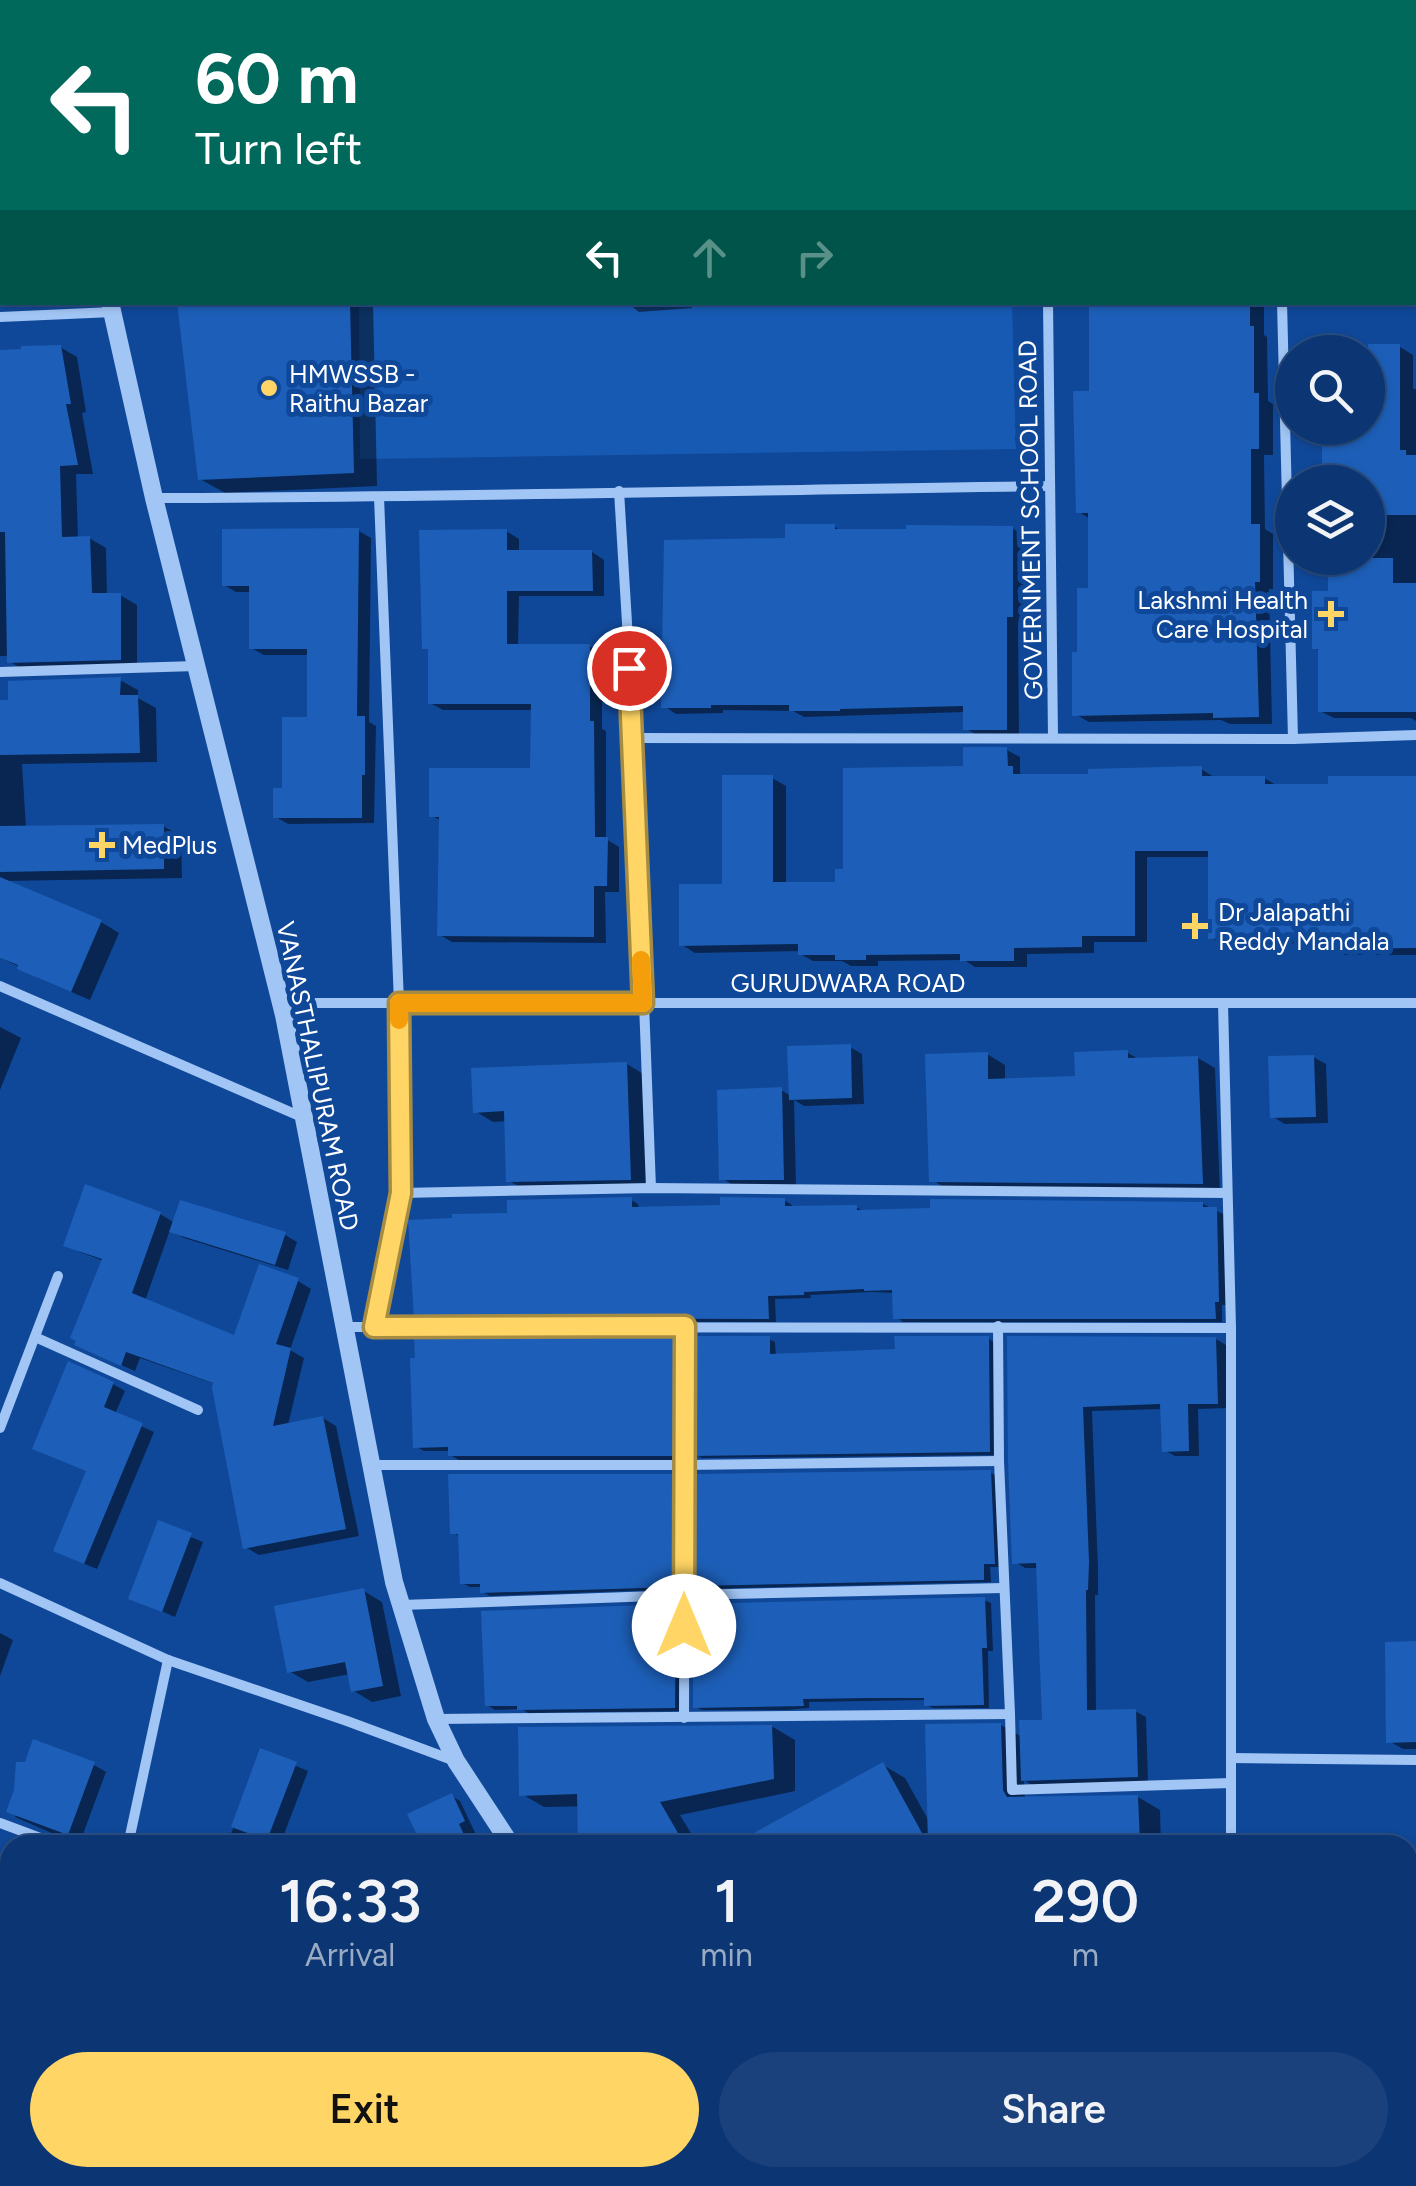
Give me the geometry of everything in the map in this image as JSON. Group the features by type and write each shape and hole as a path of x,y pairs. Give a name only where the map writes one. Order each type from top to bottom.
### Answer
{"street":[{"name":"GOVERNMENT SCHOOL ROAD","path":"1048,305 1053,737"},
{"path":"1282,305 1294,738"},
{"path":"0,317 112,306"},
{"name":"VANASTHALIPURAM ROAD","path":"112,306 154,498 280,1003 394,1582 436,1719 456,1761 504,1835"},
{"path":"154,498 1050,486"},
{"path":"618,491 634,738 651,1188"},
{"path":"374,1327 401,1193 399,1003 379,497"},
{"path":"0,672 197,666"},
{"path":"634,738 1416,735"},
{"path":"0,986 304,1118"},
{"name":"GURUDWARA ROAD","path":"280,1003 1416,1004"},
{"path":"1223,1004 1231,1328 1231,1835"},
{"path":"401,1193 651,1188 1226,1193"},
{"path":"0,1428 58,1276"},
{"path":"684,1718 685,1326"},
{"path":"998,1326 999,1461 1012,1790 1231,1784"},
{"path":"344,1327 1231,1328"},
{"path":"35,1337 198,1410"},
{"path":"372,1465 999,1461"},
{"path":"0,1584 168,1660 456,1761"},
{"path":"402,1606 1003,1588"},
{"path":"130,1835 168,1660"},
{"path":"436,1719 1010,1714"},
{"path":"1231,1758 1416,1760"},
{"path":"0,1824 31,1835"}],"shaded area":[{"path":"359,305 1012,305 1016,449 360,459"}],"building":[{"name":"HMWSSB - Raithu Bazar","path":"177,305 350,305 354,473 198,480"},
{"path":"1089,305 1250,305 1250,326 1254,326 1254,393 1259,393 1259,449 1251,449 1251,524 1260,524 1260,582 1255,582 1259,717 1213,718 1213,713 1072,716 1077,588 1088,588 1088,513 1076,513 1073,391 1089,391"},
{"path":"1385,344 1400,344 1400,450 1416,455 1416,515 1385,515 1385,465 1322,465 1322,445 1385,445"},
{"path":"61,345 71,404 66,404 78,465 60,466 62,537 90,536 92,593 121,593 121,660 7,663 5,532 0,532 0,350"},
{"path":"785,524 835,524 835,529 1013,526 1013,617 1007,617 1007,730 963,730 963,706 840,711 789,711 789,705 661,708 664,540 785,538"},
{"path":"359,528 357,716 365,716 362,818 273,818 273,788 282,788 282,717 307,717 307,649 249,649 249,586 222,586 222,529"},
{"path":"507,529 507,550 592,550 593,591 507,591 507,644 590,644 595,837 608,837 607,886 594,886 594,937 437,936 439,817 429,817 429,768 530,768 531,704 428,704 428,649 422,649 419,530"},
{"path":"1385,558 1393,558 1393,583 1416,583 1416,712 1318,712 1318,649 1312,649 1312,591 1328,591 1328,575 1385,575"},
{"path":"121,677 120,695 138,695 140,753 0,755 0,700 8,700 8,681"},
{"path":"963,747 1007,747 1008,766 1013,766 1013,774 1088,774 1088,769 1202,766 1202,776 1265,776 1265,784 1328,784 1328,776 1416,776 1416,948 1328,949 1328,936 1208,939 1208,851 1135,851 1135,936 1082,936 1082,947 1014,948 1014,961 960,961 960,954 866,955 866,960 835,960 835,955 798,955 798,944 679,946 679,884 722,884 722,775 773,775 773,882 835,882 835,869 843,869 843,768 963,766"},
{"path":"164,824 164,869 0,872 0,826"},
{"path":"0,877 102,920 71,992 0,958"},
{"path":"851,1044 852,1098 789,1100 787,1046"},
{"path":"1128,1050 1128,1058 1198,1056 1203,1184 929,1182 925,1054 988,1052 988,1079 1075,1076 1074,1052"},
{"path":"1314,1055 1316,1117 1270,1118 1268,1056"},
{"path":"627,1062 631,1180 506,1182 504,1111 473,1113 471,1068"},
{"path":"782,1087 784,1180 719,1180 717,1090"},
{"path":"85,1184 161,1212 132,1293 234,1335 259,1264 299,1278 276,1344 291,1348 273,1426 323,1416 346,1529 243,1549 213,1383 126,1352 121,1366 74,1345 76,1341 70,1338 102,1259 63,1246"},
{"path":"632,1197 632,1207 720,1205 720,1197 785,1198 785,1206 857,1205 857,1210 930,1208 930,1199 1203,1202 1203,1207 1217,1207 1216,1319 893,1319 892,1290 864,1289 768,1296 769,1319 414,1318 408,1220 507,1213 507,1200"},
{"path":"180,1200 286,1232 275,1265 169,1232"},
{"path":"414,1336 676,1336 676,1456 448,1456 448,1447 413,1448 410,1358 415,1358"},
{"path":"694,1336 770,1336 770,1354 895,1349 894,1336 989,1336 990,1452 693,1456"},
{"path":"1007,1336 1216,1337 1218,1404 1188,1404 1189,1451 1162,1452 1160,1404 1083,1407 1089,1562 1087,1710 1136,1709 1138,1777 1021,1781 1019,1720 1042,1720 1036,1563 1012,1564"},
{"path":"68,1361 114,1382 104,1407 143,1423 84,1564 53,1551 86,1471 32,1449"},
{"path":"991,1470 995,1564 984,1564 984,1580 693,1586 693,1474"},
{"path":"448,1474 676,1474 676,1587 480,1593 480,1584 460,1584 458,1534 450,1534"},
{"path":"158,1520 192,1533 162,1612 128,1599"},
{"path":"364,1588 383,1686 351,1692 345,1662 287,1673 274,1606"},
{"path":"985,1597 984,1705 924,1706 924,1698 870,1698 803,1699 804,1706 693,1708 693,1604"},
{"path":"676,1604 675,1708 517,1710 517,1706 485,1706 481,1611"},
{"path":"1416,1641 1416,1742 1386,1743 1385,1642"},
{"path":"1001,1723 1003,1790 1007,1797 1138,1795 1140,1835 928,1835 925,1724"},
{"path":"772,1725 774,1779 660,1802 679,1835 578,1835 577,1794 519,1796 518,1727"},
{"path":"33,1739 95,1762 68,1835 6,1812 14,1790 16,1762 25,1762"},
{"path":"260,1748 297,1762 269,1835 253,1835 231,1827"},
{"path":"883,1762 923,1835 750,1835"},
{"path":"452,1793 465,1821 459,1824 464,1835 417,1835 407,1814"}],"slow traffic":[{"path":"399,1020 399,1003 643,1003 641,960"}],"place":[{"name":"HMWSSB - Raithu Bazar","path":"269,388"},
{"name":"Lakshmi Health Care Hospital","path":"1331,614"},
{"name":"MedPlus","path":"102,845"},
{"name":"Dr Jalapathi Reddy Mandala","path":"1195,926"}],"route":[{"path":"629,668 643,1003 399,1003 401,1193 374,1327 685,1326 684,1626"}]}
